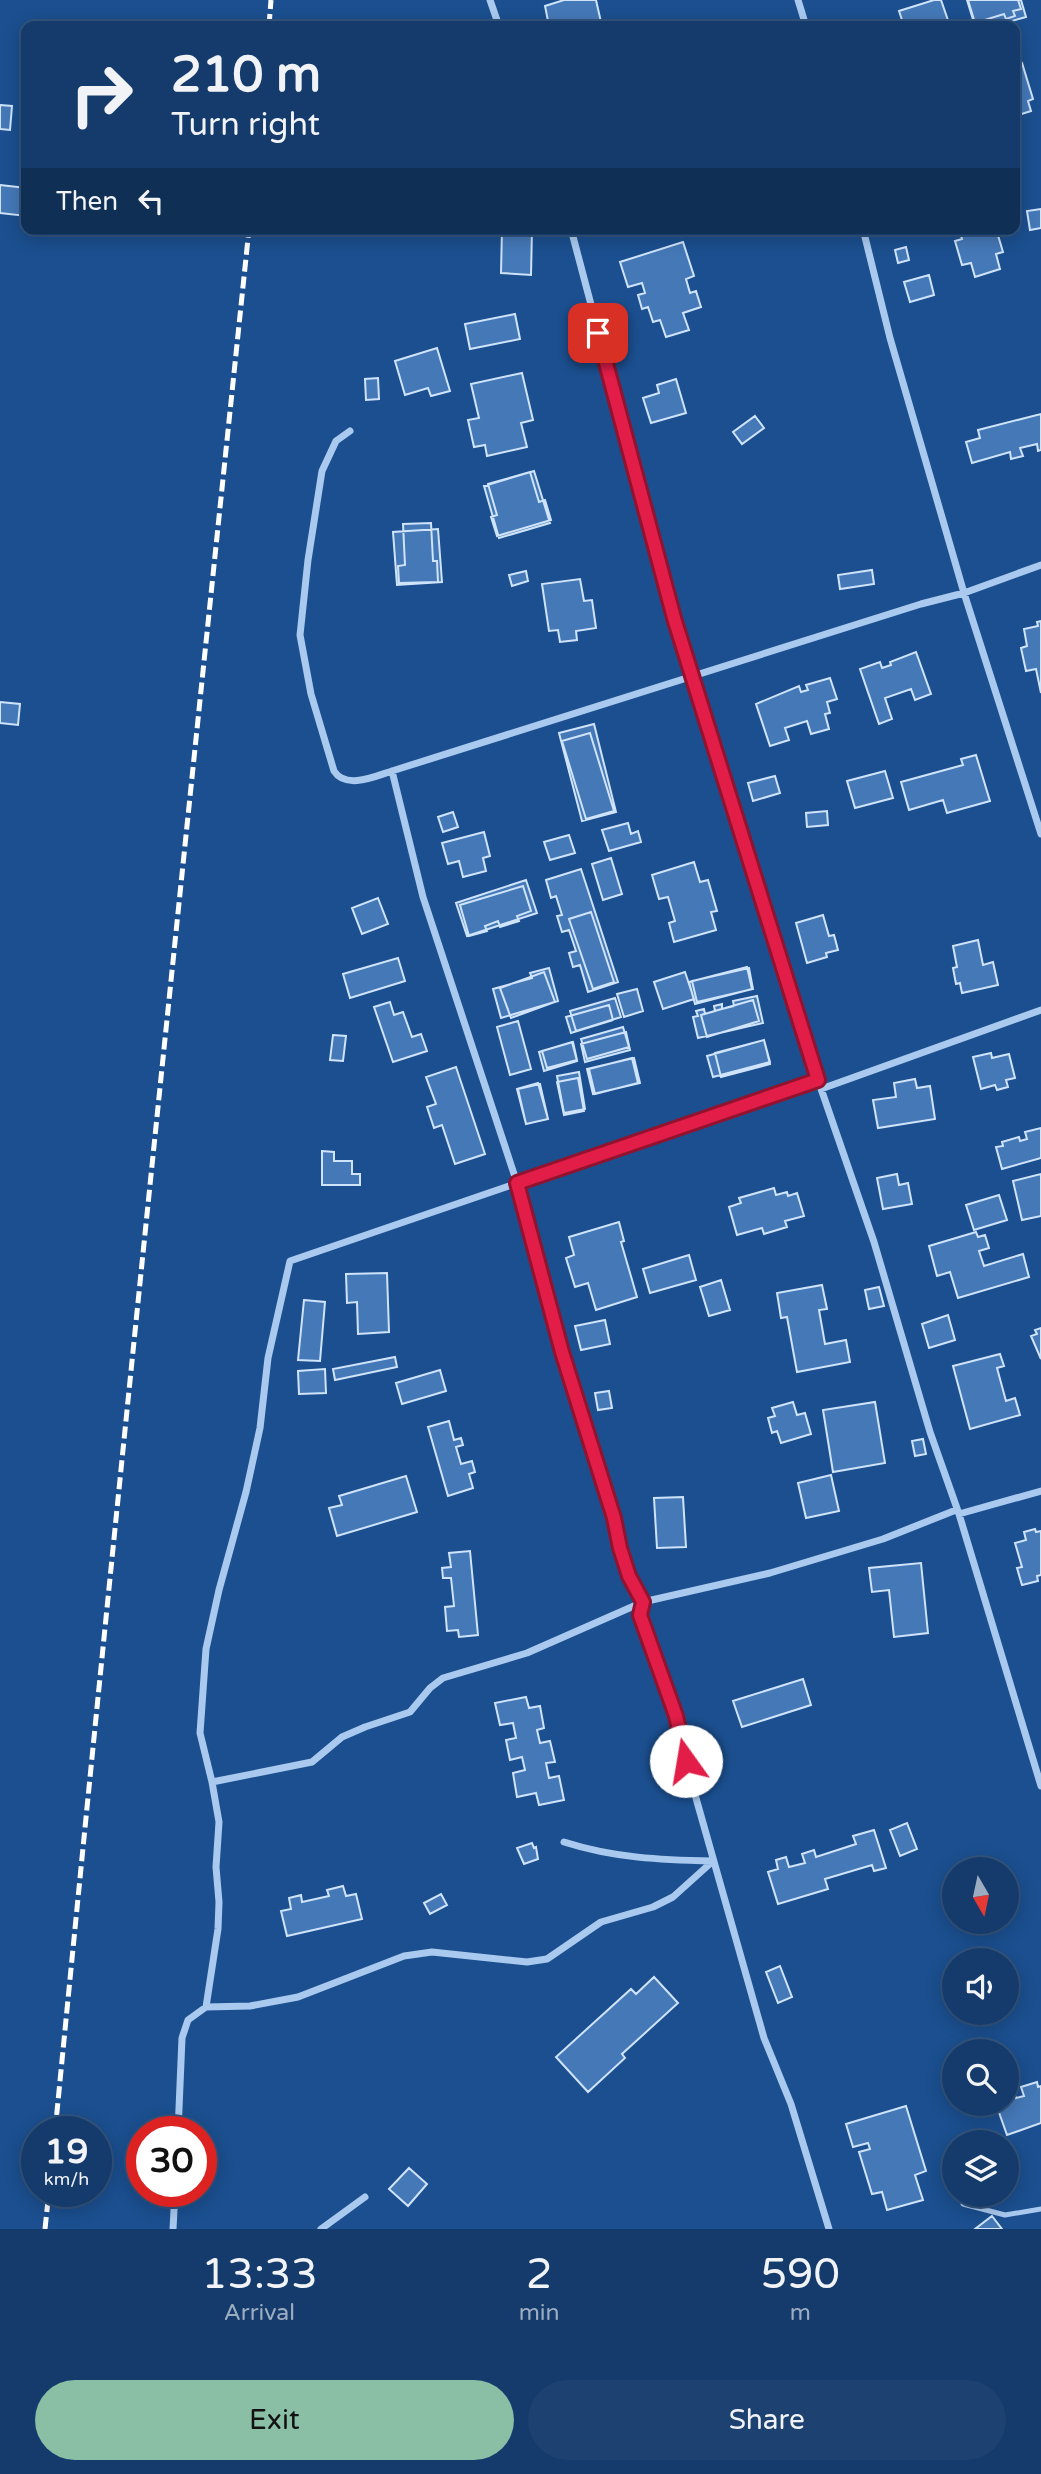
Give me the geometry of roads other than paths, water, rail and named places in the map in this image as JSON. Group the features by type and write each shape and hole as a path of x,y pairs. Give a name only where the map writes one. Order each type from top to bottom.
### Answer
{"street":[{"path":"489,0 497,21"},
{"path":"798,0 804,21"},
{"path":"573,235 674,618 818,1080 874,1242 930,1432 958,1512 1041,1786"},
{"path":"864,235 890,338 964,593 1041,834"},
{"path":"350,431 336,441 322,471 300,635 311,694 334,771 338,777 354,781 964,593 1041,565"},
{"path":"392,771 423,897 517,1183 562,1352 614,1518 620,1548 629,1576 643,1602 640,1615 676,1716 713,1861 764,2038 791,2104 829,2229"},
{"path":"821,1089 1041,1010"},
{"path":"206,2007 218,1929 216,1867 219,1822 200,1733 206,1649 252,1466 260,1428 268,1358 290,1261 818,1080"},
{"path":"212,1782 312,1762 342,1737 410,1712 430,1688 443,1678 527,1653 643,1602 770,1573 883,1539 958,1512 1041,1491"},
{"path":"564,1842 597,1852 654,1860 713,1861"},
{"path":"179,2116 182,2038 188,2020 206,2007 250,2006 298,1997 404,1956 432,1952 527,1962 547,1959 601,1922 653,1907 673,1897 713,1861"},
{"path":"321,2229 365,2197"},
{"path":"173,2229 174,2207"}],"lane":[{"path":"974,2207 1005,2215 1041,2209"}],"railway":[{"path":"269,21 271,0"},
{"path":"57,2116 248,235"},
{"path":"45,2229 47,2207"}]}
